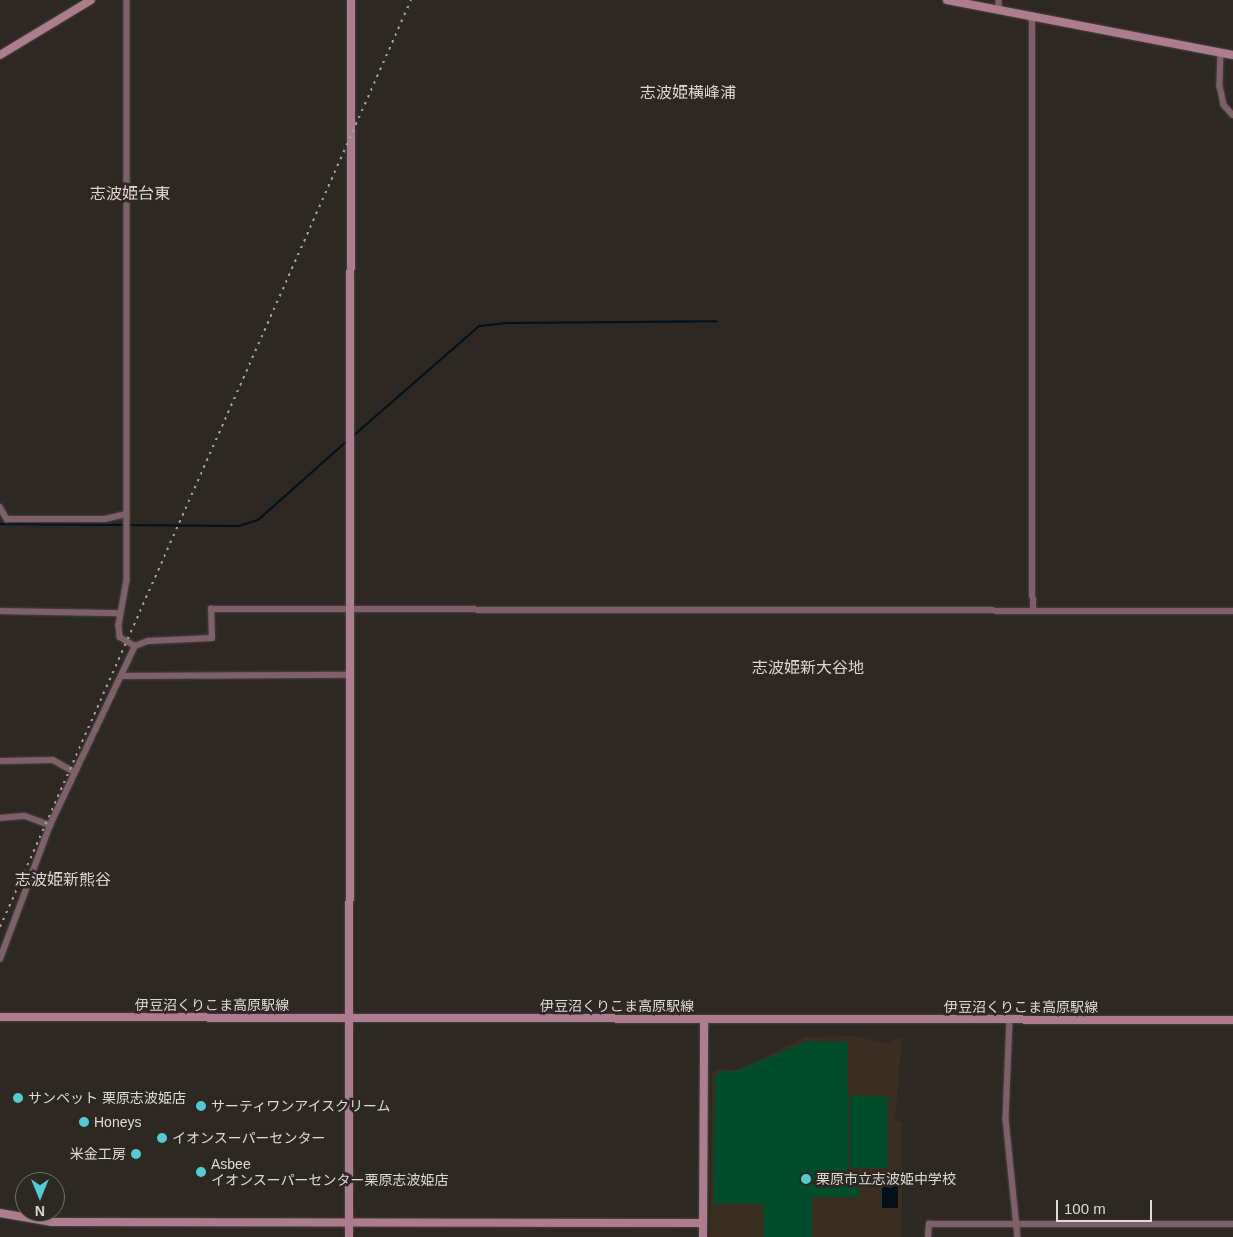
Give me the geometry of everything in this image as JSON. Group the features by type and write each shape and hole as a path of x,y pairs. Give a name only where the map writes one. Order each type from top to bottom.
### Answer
{"street":[{"path":"0,55 91,0"},
{"path":"126,0 127,580 120,614 120,637 135,646"},
{"path":"349,1237 351,0"},
{"path":"947,0 1233,55"},
{"path":"999,0 999,10"},
{"path":"1032,15 1033,611"},
{"path":"1221,53 1220,86 1224,105 1233,115"},
{"path":"0,507 7,519 105,519 126,517"},
{"path":"0,960 50,825 135,646 148,641 212,638 212,609 350,607 1233,611"},
{"path":"0,611 120,614"},
{"path":"122,676 350,675"},
{"path":"0,761 53,760 75,772"},
{"path":"0,818 25,816 50,825"},
{"name":"伊豆沼くりこま高原駅線","path":"0,1017 1233,1020"},
{"path":"703,1237 704,1019"},
{"path":"1010,1019 1006,1119 1018,1237"},
{"path":"0,1213 52,1222 702,1223"},
{"path":"928,1237 929,1224 1233,1224"}],"shaded area":[{"name":"栗原市立志波姫中学校","path":"852,1036 887,1043 894,1039 902,1039 895,1121 902,1121 902,1237 710,1237 712,1073 719,1069 737,1070 805,1037"}],"green space":[{"path":"807,1041 847,1042 848,1186 860,1188 860,1197 812,1197 812,1237 764,1237 764,1204 713,1204 715,1078 720,1071 736,1071"},
{"path":"849,1096 888,1096 888,1168 849,1168"}],"water":[{"path":"882,1185 898,1185 898,1208 882,1208"}],"waterway":[{"path":"353,436 479,326 507,323 716,321"},
{"path":"0,524 239,526 258,520 347,441"}],"railway":[{"path":"0,927 411,0"}],"place":[{"name":"サンペット 栗原志波姫店","path":"18,1098"},
{"name":"サーティワンアイスクリーム","path":"201,1106"},
{"name":"Honeys","path":"84,1122"},
{"name":"イオンスーパーセンター","path":"162,1138"},
{"name":"米金工房","path":"136,1154"},
{"name":"Asbee イオンスーパーセンター栗原志波姫店","path":"201,1172"},
{"name":"栗原市立志波姫中学校","path":"806,1179"}],"district":[{"name":"志波姫横峰浦","path":"688,93"},
{"name":"志波姫台東","path":"130,194"},
{"name":"志波姫新大谷地","path":"808,668"},
{"name":"志波姫新熊谷","path":"63,880"}]}
